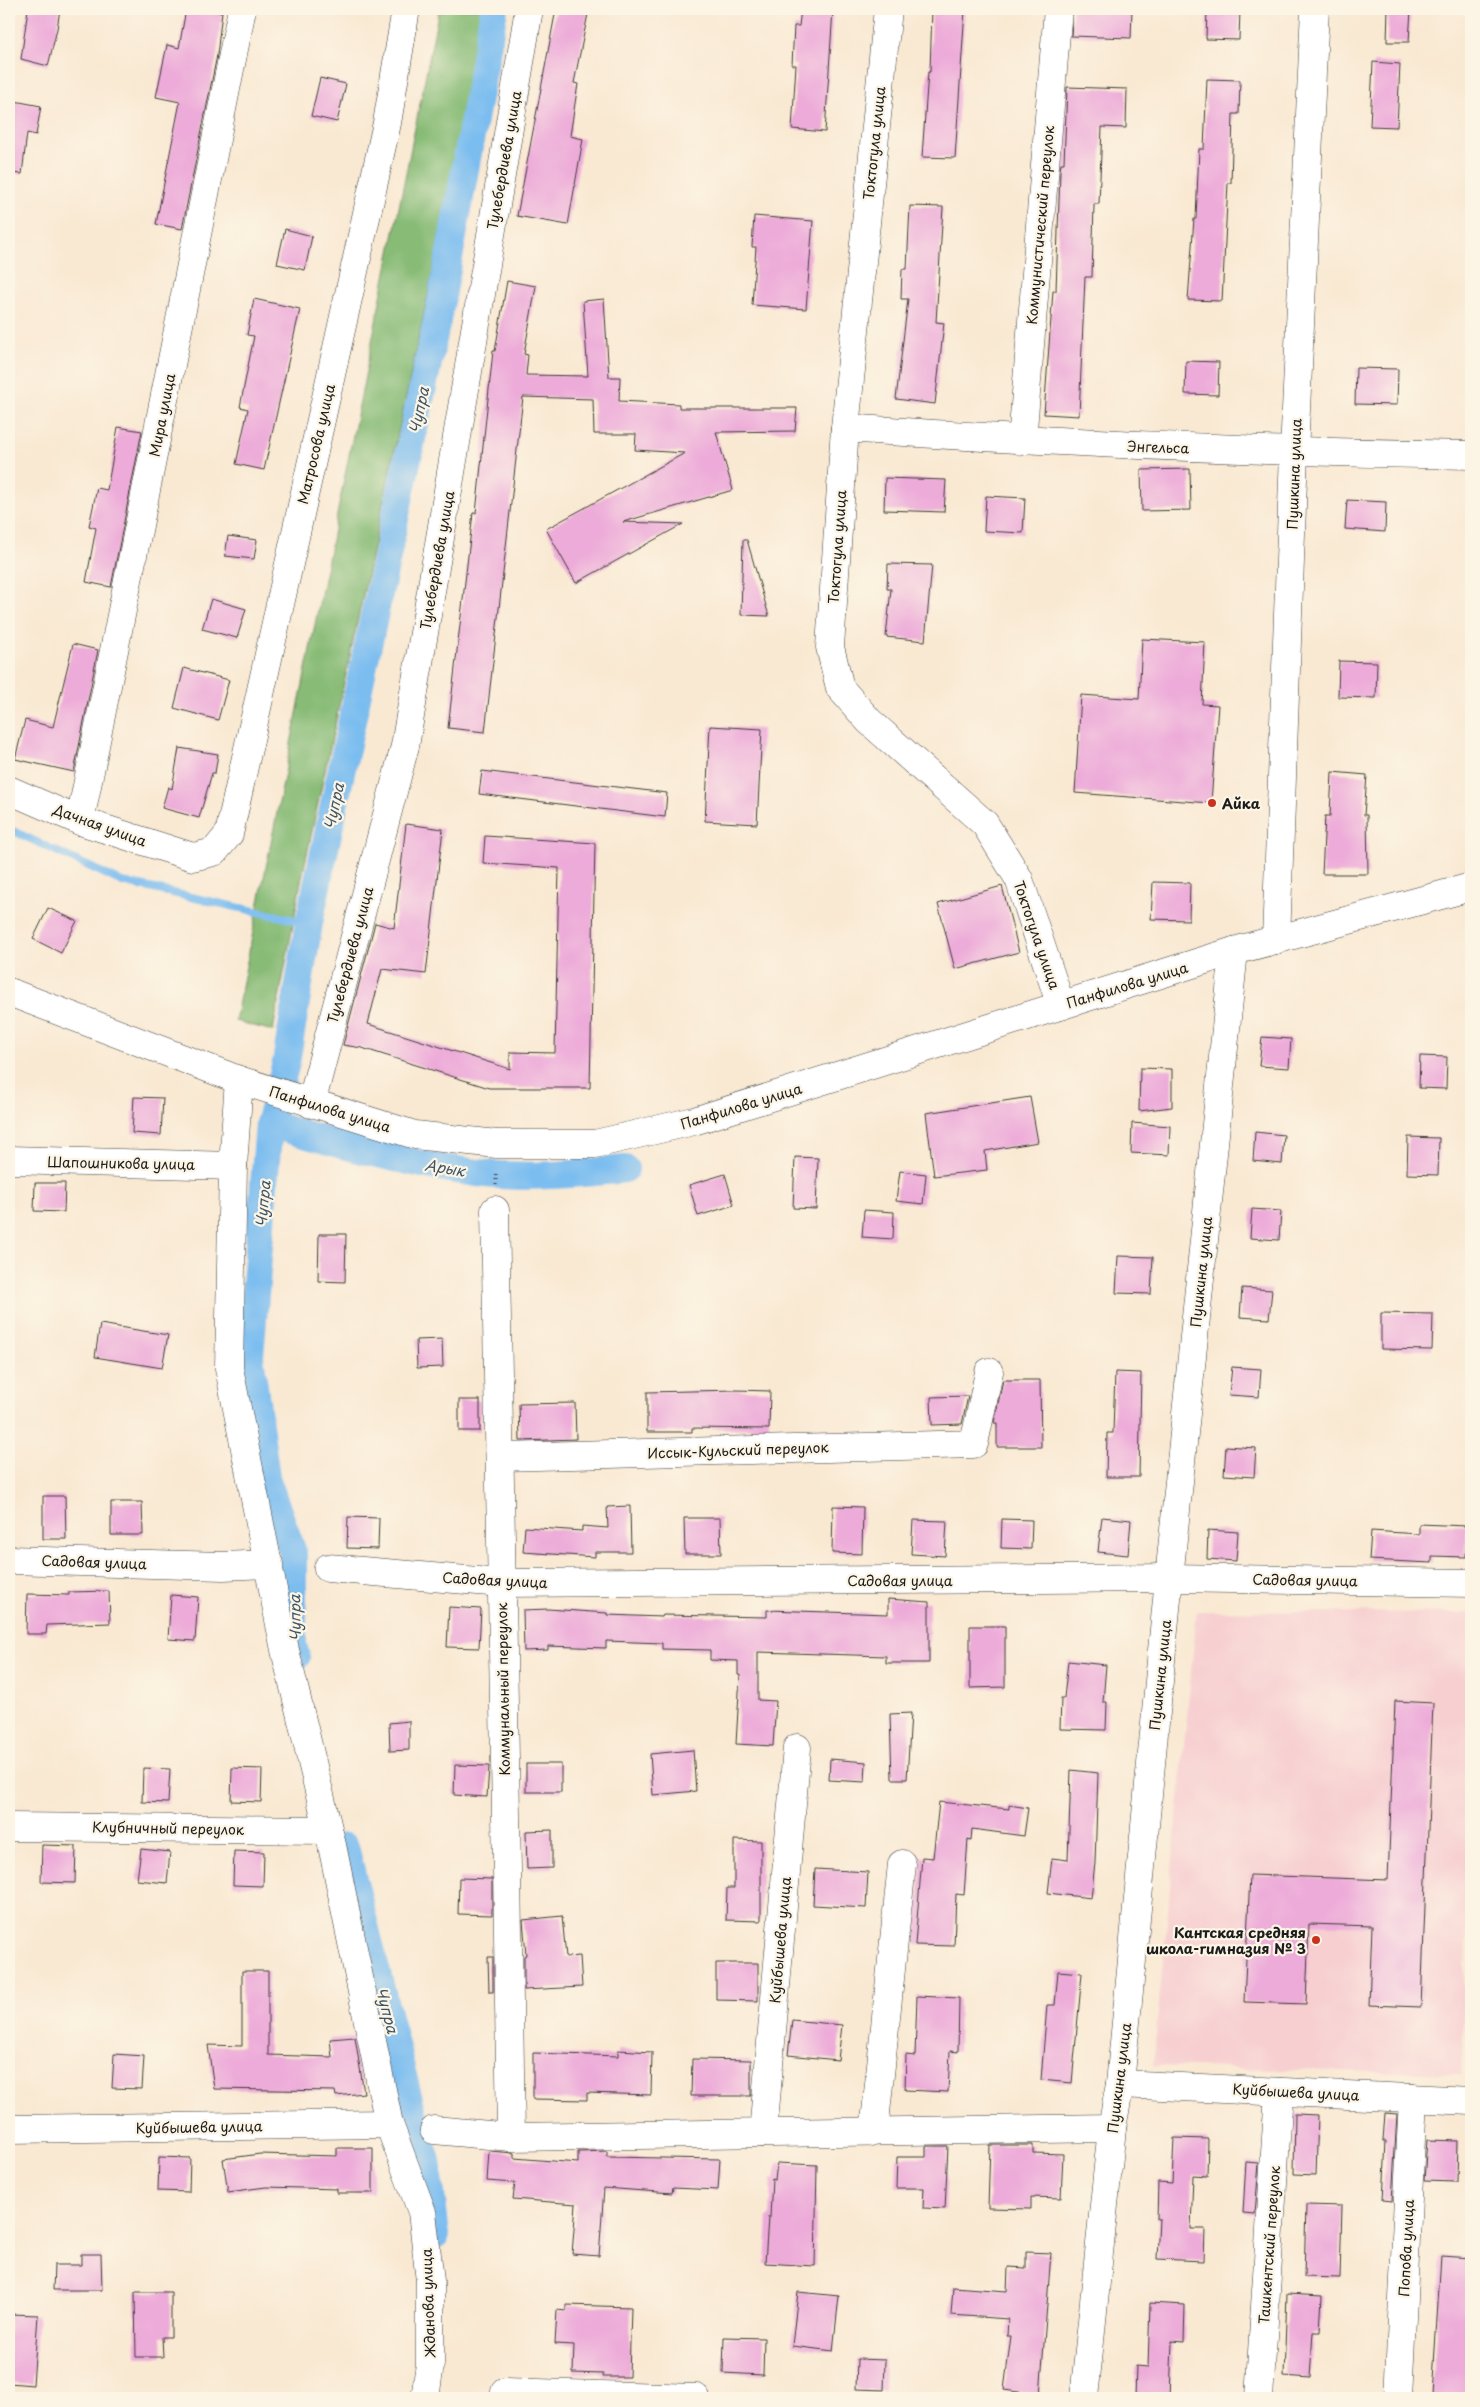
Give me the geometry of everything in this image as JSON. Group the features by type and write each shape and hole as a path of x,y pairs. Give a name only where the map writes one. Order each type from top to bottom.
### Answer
{"street":[{"name":"Мира улица","path":"80,821 242,9"},
{"name":"Матросова улица","path":"193,857 214,852 229,834 387,123 406,9"},
{"name":"Тулебердиева улица","path":"311,1104 405,746 529,9"},
{"name":"Токтогула улица","path":"888,9 845,428 830,647 840,688 869,721 986,824 1019,879 1061,1006"},
{"name":"Коммунистический переулок","path":"1022,441 1058,9"},
{"name":"Пушкина улица","path":"1276,940 1294,452 1315,9"},
{"name":"Энгельса","path":"845,428 1022,441 1294,452 1471,455"},
{"name":"Дачная улица","path":"9,790 80,821 193,857"},
{"name":"Панфилова улица","path":"9,992 240,1080 311,1104 415,1135 497,1144 595,1144 694,1121 1234,952 1471,887"},
{"name":"Пушкина улица","path":"1084,2398 1112,2128 1120,2084 1169,1578 1234,952"},
{"name":"Жданова улица","path":"240,1080 233,1166 229,1368 285,1650 328,1830 389,2124 422,2212 430,2282 430,2364 425,2398"},
{"name":"Шапошникова улица","path":"9,1160 233,1166"},
{"name":"Коммунальный переулок","path":"495,1210 502,1457 501,1583 511,2137"},
{"name":"Иссык-Кульский переулок","path":"502,1457 974,1444 990,1372"},
{"name":"Садовая улица","path":"9,1560 223,1566 269,1564"},
{"name":"Садовая улица","path":"328,1568 501,1583 1169,1578 1471,1583"},
{"name":"Куйбышева улица","path":"763,2133 796,1748"},
{"name":"Клубничный переулок","path":"9,1827 328,1830"},
{"path":"874,2132 902,1864"},
{"name":"Куйбышева улица","path":"1120,2084 1471,2101"},
{"name":"Ташкентский переулок","path":"1259,2398 1279,2092"},
{"name":"Попова улица","path":"1398,2398 1413,2098"},
{"name":"Куйбышева улица","path":"9,2129 389,2124"},
{"path":"434,2130 511,2137 1112,2128"},
{"path":"505,2392 696,2398"}],"shaded area":[{"name":"Кантская средняя школа-гимназия № 3","path":"1197,1611 1471,1613 1471,1814 1461,2074 1153,2066"}],"green space":[{"path":"439,9 482,9 431,281 301,882 273,1031 235,1021"}],"building":[{"path":"28,9 60,9 48,66 21,59"},
{"path":"186,9 222,12 217,55 182,229 156,224 180,102 156,97 167,45 179,48"},
{"path":"556,9 589,9 574,83 578,84 570,136 583,139 568,225 517,216"},
{"path":"801,9 833,9 825,132 792,129 796,65 792,65 794,26 799,26"},
{"path":"932,9 965,9 955,158 922,157 928,72 930,72"},
{"path":"1073,9 1132,9 1131,38 1071,36"},
{"path":"1207,9 1240,9 1239,40 1206,39"},
{"path":"1388,9 1411,9 1409,42 1387,42"},
{"path":"1373,62 1400,64 1397,127 1370,126"},
{"path":"320,78 346,84 337,122 311,116"},
{"path":"1207,79 1240,80 1239,114 1233,114 1231,183 1228,183 1222,301 1188,300 1194,219 1196,219 1199,149 1204,149"},
{"path":"1067,87 1127,89 1126,128 1102,127 1099,204 1094,204 1092,277 1085,277 1079,416 1044,414 1053,291 1056,291 1060,171 1061,163 1064,163"},
{"path":"9,100 41,106 36,135 27,133 22,174 9,173"},
{"path":"910,206 943,207 936,322 944,323 935,404 896,399 908,299 901,299 902,269 907,269"},
{"path":"754,216 813,221 806,309 752,305 756,247 752,247"},
{"path":"285,229 312,236 305,270 277,264"},
{"path":"507,281 536,286 524,354 528,355 526,375 588,376 583,301 604,299 609,377 620,377 619,401 679,404 679,408 797,408 795,431 716,432 733,490 623,522 683,524 576,583 546,529 685,453 635,450 636,434 594,434 593,399 523,397 485,732 448,728 473,513 476,513 493,351 495,351"},
{"path":"254,299 300,309 264,470 236,464 248,409 240,407 254,336 247,335"},
{"path":"1186,361 1219,362 1218,395 1185,394"},
{"path":"1356,368 1398,369 1397,405 1355,404"},
{"path":"118,427 142,431 111,587 86,582 96,528 89,526 97,488 107,490"},
{"path":"1190,469 1191,510 1142,511 1141,470"},
{"path":"885,478 946,480 944,512 884,510"},
{"path":"986,496 1025,498 1023,533 984,531"},
{"path":"1347,500 1386,502 1385,532 1345,529"},
{"path":"228,536 257,540 254,559 225,556"},
{"path":"743,540 747,540 769,616 741,615"},
{"path":"888,564 932,565 925,641 886,637 891,589 887,589"},
{"path":"211,599 246,609 237,638 202,629"},
{"path":"1142,639 1205,642 1202,704 1218,705 1211,803 1075,793 1081,695 1139,699"},
{"path":"73,644 98,650 74,772 15,759 25,720 53,727"},
{"path":"1339,661 1377,662 1376,698 1338,697"},
{"path":"184,668 229,680 218,720 174,708"},
{"path":"710,726 762,729 757,824 705,821"},
{"path":"179,748 218,754 215,773 212,773 199,818 162,808 168,787 172,789"},
{"path":"482,771 667,793 665,817 479,794"},
{"path":"1332,772 1367,775 1364,815 1367,815 1368,874 1322,874 1325,816 1330,816"},
{"path":"406,824 443,829 426,974 382,969 368,1024 510,1069 510,1052 555,1053 559,868 483,863 485,836 595,843 590,1088 489,1088 362,1048 343,1045 375,923 394,928"},
{"path":"1153,882 1190,883 1189,920 1151,919"},
{"path":"1002,886 1019,952 955,969 938,904"},
{"path":"48,908 77,921 61,953 33,939"},
{"path":"1262,1037 1291,1039 1289,1068 1259,1066"},
{"path":"1420,1056 1447,1057 1446,1089 1419,1088"},
{"path":"1140,1068 1172,1069 1172,1107 1139,1111"},
{"path":"134,1097 163,1098 161,1135 132,1133"},
{"path":"1030,1097 1038,1142 985,1151 987,1170 934,1176 926,1113"},
{"path":"1132,1123 1170,1126 1169,1155 1131,1153"},
{"path":"1255,1132 1284,1135 1282,1164 1253,1161"},
{"path":"1408,1137 1439,1138 1438,1175 1407,1174"},
{"path":"795,1157 818,1158 816,1209 793,1208"},
{"path":"900,1171 926,1174 923,1204 896,1201"},
{"path":"725,1174 734,1205 698,1216 689,1185"},
{"path":"35,1183 65,1183 64,1212 34,1211"},
{"path":"1252,1209 1281,1211 1279,1240 1250,1238"},
{"path":"864,1210 894,1212 893,1239 862,1237"},
{"path":"319,1234 346,1234 345,1282 318,1281"},
{"path":"1118,1256 1153,1257 1151,1294 1116,1293"},
{"path":"1242,1288 1272,1290 1269,1319 1240,1317"},
{"path":"1381,1313 1433,1314 1432,1350 1381,1349"},
{"path":"100,1324 168,1335 162,1368 95,1357"},
{"path":"442,1339 443,1367 417,1368 416,1340"},
{"path":"1232,1367 1261,1369 1259,1397 1229,1395"},
{"path":"1115,1372 1141,1373 1139,1477 1106,1477 1107,1433 1113,1433"},
{"path":"1003,1380 1040,1380 1041,1447 997,1447 997,1423 994,1423"},
{"path":"770,1391 769,1429 692,1428 692,1432 647,1432 647,1392"},
{"path":"968,1396 962,1424 932,1425 931,1397"},
{"path":"459,1400 480,1400 480,1431 459,1431"},
{"path":"575,1403 576,1439 520,1441 519,1404"},
{"path":"1226,1446 1256,1448 1254,1477 1224,1475"},
{"path":"43,1496 65,1496 66,1539 43,1539"},
{"path":"111,1502 142,1502 143,1535 111,1535"},
{"path":"630,1506 631,1552 595,1552 595,1557 523,1552 525,1527 582,1531 582,1526 608,1528 607,1507"},
{"path":"833,1506 863,1507 862,1554 832,1553"},
{"path":"348,1517 379,1518 378,1549 347,1548"},
{"path":"1102,1517 1131,1520 1128,1555 1098,1552"},
{"path":"684,1518 720,1518 721,1554 685,1554"},
{"path":"1002,1519 1032,1520 1031,1549 1001,1548"},
{"path":"913,1520 947,1521 945,1556 911,1554"},
{"path":"1419,1524 1467,1526 1466,1557 1432,1556 1432,1563 1369,1560 1371,1531 1419,1534"},
{"path":"1208,1530 1238,1532 1236,1561 1207,1559"},
{"path":"109,1591 110,1623 47,1625 46,1634 26,1634 27,1594 69,1595 69,1592"},
{"path":"171,1595 198,1597 195,1641 168,1639"},
{"path":"888,1599 929,1602 929,1663 886,1663 886,1656 758,1652 758,1700 776,1701 773,1746 736,1744 740,1675 738,1675 738,1661 710,1660 710,1650 662,1649 662,1643 606,1641 606,1648 548,1646 548,1650 524,1651 523,1610 548,1609 607,1613 607,1615 662,1617 663,1615 767,1617 767,1610 888,1614"},
{"path":"449,1607 481,1609 479,1648 447,1647"},
{"path":"970,1626 1005,1626 1005,1687 970,1688"},
{"path":"1068,1661 1106,1665 1103,1702 1107,1702 1106,1730 1060,1729 1061,1698 1064,1698"},
{"path":"1395,1701 1433,1703 1421,2007 1369,2005 1372,1926 1309,1924 1306,2004 1244,2002 1250,1875 1388,1880"},
{"path":"911,1713 907,1779 892,1779 890,1714"},
{"path":"409,1721 409,1750 390,1751 389,1723"},
{"path":"693,1750 696,1791 653,1795 650,1754"},
{"path":"830,1759 866,1762 865,1782 829,1780"},
{"path":"526,1764 561,1764 561,1792 526,1792"},
{"path":"455,1765 489,1766 487,1797 454,1795"},
{"path":"143,1768 170,1769 168,1803 142,1802"},
{"path":"232,1768 262,1769 261,1802 231,1801"},
{"path":"1071,1770 1098,1773 1095,1863 1091,1898 1048,1893 1052,1858 1068,1860"},
{"path":"939,1802 1009,1809 1009,1805 1028,1808 1024,1836 972,1829 971,1840 968,1839 964,1895 956,1894 954,1946 915,1945 922,1857 933,1858"},
{"path":"552,1830 552,1868 527,1869 526,1831"},
{"path":"734,1840 761,1841 761,1921 726,1920 727,1888 734,1888"},
{"path":"42,1845 76,1846 75,1883 41,1882"},
{"path":"141,1849 170,1852 167,1883 137,1880"},
{"path":"234,1851 264,1852 263,1886 233,1885"},
{"path":"815,1869 868,1872 866,1908 813,1905"},
{"path":"459,1878 492,1879 492,1915 458,1914"},
{"path":"562,1916 566,1957 580,1956 582,1987 524,1990 524,1956 526,1955 523,1920"},
{"path":"488,1957 493,1957 493,1992 489,1992"},
{"path":"716,1963 758,1963 758,2001 716,2000"},
{"path":"242,1971 268,1971 268,2055 332,2057 330,2039 355,2037 364,2093 336,2096 335,2091 214,2089 208,2045 242,2046"},
{"path":"1058,1971 1082,1973 1072,2083 1041,2080 1047,2005 1055,2005"},
{"path":"917,1996 959,1998 958,2052 950,2051 948,2092 905,2090 906,2055 915,2056"},
{"path":"792,2020 842,2025 838,2060 788,2055"},
{"path":"618,2050 652,2052 651,2095 587,2093 587,2100 533,2099 533,2053 618,2056"},
{"path":"114,2054 144,2056 142,2089 112,2088"},
{"path":"692,2059 751,2060 751,2096 691,2096"},
{"path":"1385,2113 1397,2114 1392,2201 1383,2200 1386,2141 1383,2141"},
{"path":"1295,2114 1318,2115 1316,2175 1294,2174"},
{"path":"1174,2138 1208,2139 1207,2176 1193,2175 1191,2229 1205,2229 1204,2261 1157,2259 1158,2182 1172,2183"},
{"path":"1427,2140 1458,2141 1457,2182 1424,2181"},
{"path":"990,2145 1033,2145 1033,2153 1063,2154 1061,2198 1031,2197 1031,2209 988,2208"},
{"path":"926,2146 948,2146 945,2209 923,2208 924,2188 896,2188 897,2157 926,2157"},
{"path":"337,2148 373,2148 373,2193 337,2193 337,2189 266,2187 228,2192 223,2159 260,2154 337,2156"},
{"path":"489,2151 514,2153 514,2158 578,2163 578,2152 607,2151 607,2157 720,2159 718,2190 673,2188 672,2193 604,2188 599,2256 572,2254 576,2204 513,2199 515,2183 487,2181"},
{"path":"159,2157 190,2158 189,2192 158,2191"},
{"path":"1246,2162 1259,2163 1255,2214 1243,2213"},
{"path":"777,2163 817,2165 815,2266 765,2263 772,2179 775,2180"},
{"path":"1306,2205 1342,2206 1340,2278 1304,2277"},
{"path":"1026,2252 1051,2253 1040,2395 1004,2390 1011,2336 1007,2336 1008,2319 951,2315 953,2287 1007,2291 1008,2267 1026,2268"},
{"path":"81,2254 101,2254 102,2290 53,2290 54,2265 81,2265"},
{"path":"1441,2256 1471,2258 1471,2398 1432,2396"},
{"path":"135,2292 171,2292 171,2337 162,2337 163,2357 136,2357"},
{"path":"798,2292 839,2296 833,2351 792,2346"},
{"path":"1287,2294 1322,2296 1320,2332 1313,2332 1310,2378 1284,2376"},
{"path":"1150,2303 1185,2305 1184,2342 1172,2341 1170,2398 1135,2398 1136,2366 1148,2367"},
{"path":"566,2305 631,2307 629,2377 603,2377 603,2374 573,2373 574,2345 555,2344 557,2310 566,2311"},
{"path":"9,2314 38,2315 33,2385 9,2383"},
{"path":"724,2337 764,2338 763,2375 723,2373"},
{"path":"857,2359 885,2360 884,2390 856,2389"}],"waterway":[{"name":"Чупра","path":"296,1657 293,1645 293,1553 266,1478 250,1356 269,1124 286,1063 309,923 441,302 494,9"},
{"path":"9,829 122,882 309,923"},
{"name":"Арык","path":"269,1124 398,1159 477,1173 532,1176 625,1169"},
{"name":"Чупра","path":"345,1847 409,2100 427,2161 436,2235"}],"place":[{"name":"Айка","path":"1212,803"},
{"name":"Кантская средняя школа-гимназия № 3","path":"1316,1940"}]}
